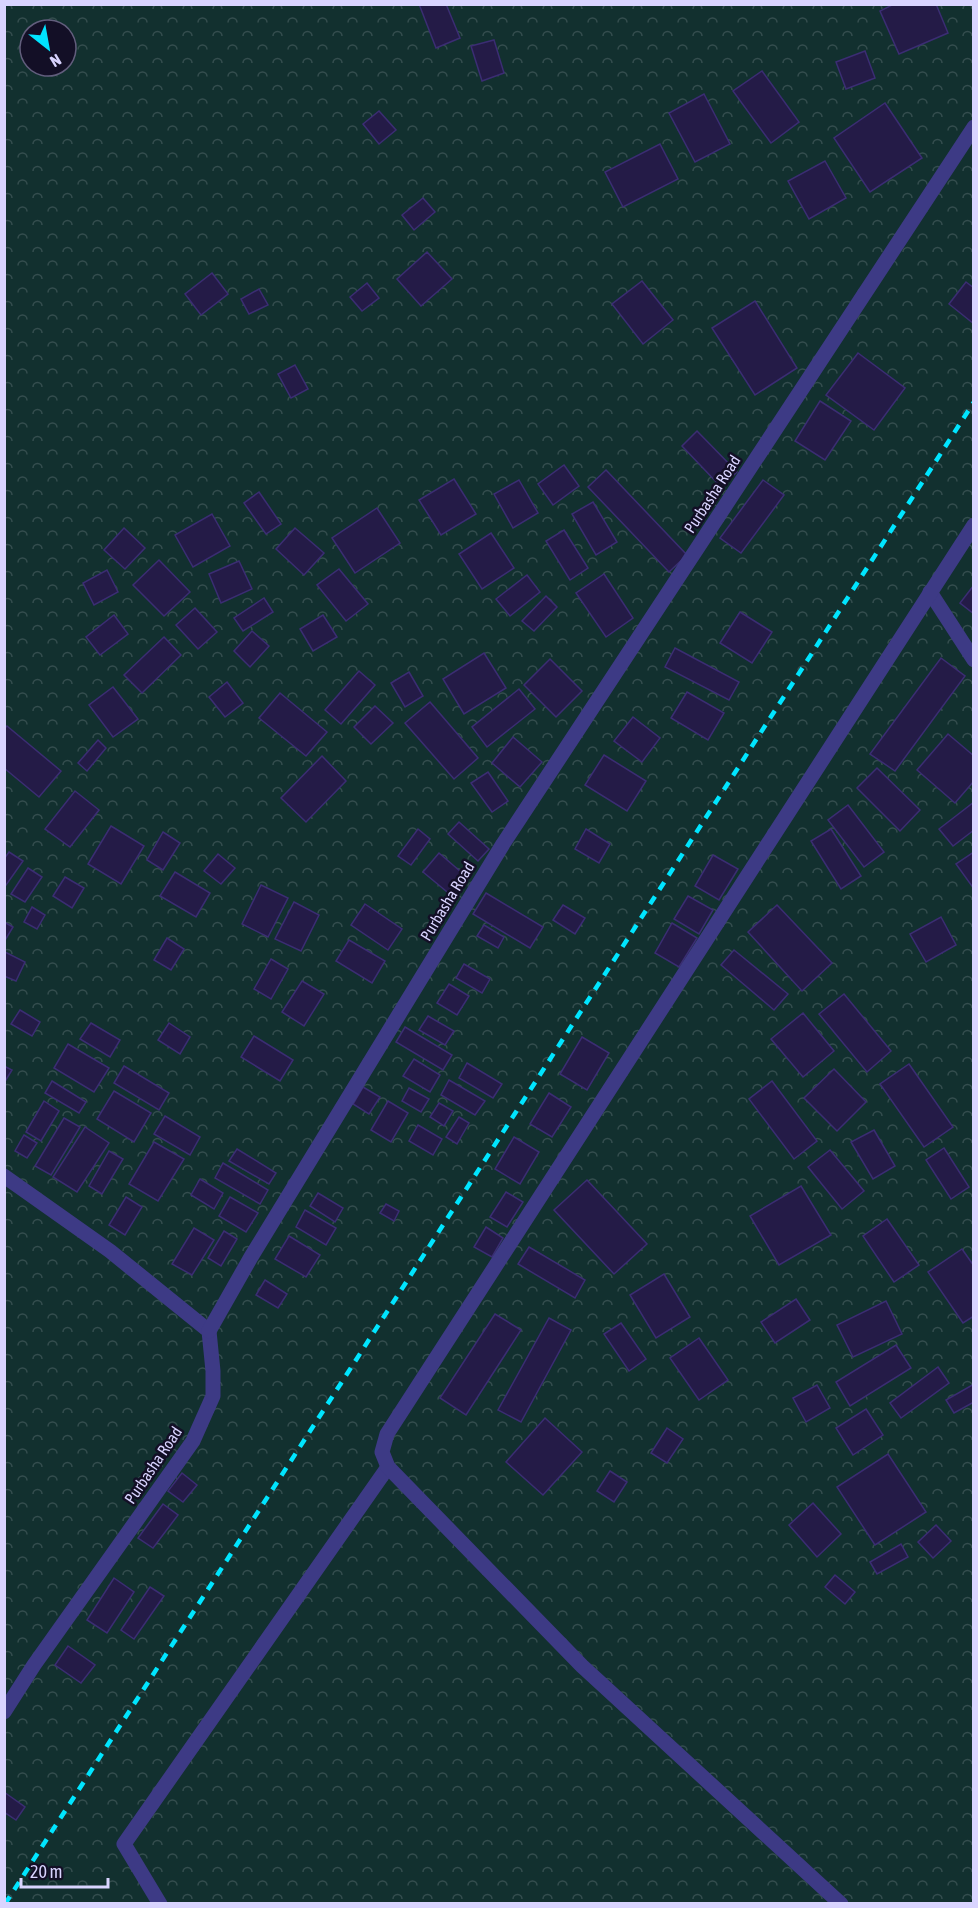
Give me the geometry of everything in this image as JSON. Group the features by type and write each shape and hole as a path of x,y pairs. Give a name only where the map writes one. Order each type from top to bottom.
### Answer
{"street":[{"name":"Purbasha Road","path":"4,1712 34,1665 193,1441 213,1396 209,1331 251,1257 503,844 974,127"},
{"path":"841,1904 582,1666 388,1467 382,1452 387,1434 974,525"},
{"path":"930,592 974,660"},
{"path":"4,1176 110,1251 209,1331"},
{"path":"160,1904 124,1844 388,1467"}],"green space":[{"path":"5,5 973,5 973,1903 5,1903"}],"building":[{"path":"419,4 446,4 460,38 436,48"},
{"path":"894,4 936,4 948,33 899,54 880,11"},
{"path":"494,40 504,73 482,81 471,46"},
{"path":"865,51 875,78 846,89 836,62"},
{"path":"762,71 799,122 771,143 733,91"},
{"path":"704,94 730,144 695,162 669,113"},
{"path":"885,103 922,158 870,192 834,138"},
{"path":"379,111 396,130 379,144 363,124"},
{"path":"660,144 678,179 623,207 605,172"},
{"path":"825,161 846,198 809,219 788,181"},
{"path":"423,198 435,212 414,230 402,215"},
{"path":"427,252 452,279 421,306 397,279"},
{"path":"212,273 228,294 201,315 185,294"},
{"path":"642,281 673,320 643,344 612,304"},
{"path":"966,282 974,288 974,324 949,304"},
{"path":"367,283 379,298 362,311 350,297"},
{"path":"259,289 268,305 249,314 241,299"},
{"path":"755,301 797,368 755,395 712,328"},
{"path":"858,353 905,388 874,430 826,395"},
{"path":"295,365 308,389 291,398 278,374"},
{"path":"820,401 851,421 825,460 795,441"},
{"path":"697,431 737,472 721,487 682,446"},
{"path":"564,465 579,486 553,505 538,484"},
{"path":"606,470 687,555 669,572 588,487"},
{"path":"454,479 476,514 441,535 419,500"},
{"path":"519,480 538,513 513,528 494,494"},
{"path":"763,480 784,495 741,553 720,538"},
{"path":"259,492 281,524 266,534 244,503"},
{"path":"593,502 617,542 596,555 572,514"},
{"path":"377,508 400,543 355,573 332,538"},
{"path":"212,514 230,546 193,567 175,535"},
{"path":"124,528 145,548 125,569 104,550"},
{"path":"295,528 324,553 304,575 276,549"},
{"path":"564,530 588,568 570,580 546,541"},
{"path":"491,533 514,568 482,589 459,554"},
{"path":"159,560 190,592 164,616 133,585"},
{"path":"239,561 252,589 221,603 209,574"},
{"path":"339,569 368,604 346,621 317,585"},
{"path":"107,570 118,592 94,605 83,583"},
{"path":"604,574 633,618 606,637 576,593"},
{"path":"527,575 540,592 510,616 496,599"},
{"path":"974,585 974,614 960,603"},
{"path":"546,596 557,607 534,631 522,621"},
{"path":"264,598 273,612 243,631 234,618"},
{"path":"195,608 217,632 198,649 176,625"},
{"path":"740,612 772,632 752,663 720,643"},
{"path":"114,615 128,634 100,655 86,637"},
{"path":"323,615 337,637 313,651 300,629"},
{"path":"252,631 269,646 250,667 234,651"},
{"path":"164,637 181,655 142,693 124,675"},
{"path":"675,648 739,682 729,700 665,667"},
{"path":"484,653 506,688 464,714 443,679"},
{"path":"941,658 965,676 895,771 870,754"},
{"path":"550,659 582,691 556,717 524,685"},
{"path":"359,671 375,685 341,724 325,710"},
{"path":"409,672 423,696 405,707 391,683"},
{"path":"227,682 243,703 225,717 209,697"},
{"path":"113,687 138,719 113,737 89,705"},
{"path":"519,689 535,709 487,747 472,727"},
{"path":"687,692 724,713 708,740 671,718"},
{"path":"280,693 327,732 306,756 259,718"},
{"path":"430,702 478,758 454,779 405,723"},
{"path":"375,706 393,723 371,744 354,727"},
{"path":"633,717 660,738 642,762 614,741"},
{"path":"7,726 61,771 39,797 4,768 4,729"},
{"path":"948,734 974,756 974,781 955,803 917,770"},
{"path":"513,737 542,762 520,787 492,763"},
{"path":"98,740 106,748 87,771 78,763"},
{"path":"604,755 646,781 627,811 585,785"},
{"path":"322,756 346,781 306,822 281,798"},
{"path":"877,768 920,810 900,831 857,788"},
{"path":"488,772 508,801 492,812 471,783"},
{"path":"75,791 99,810 70,847 45,829"},
{"path":"974,802 974,830 953,846 939,829"},
{"path":"848,805 884,852 864,867 828,820"},
{"path":"459,822 489,849 478,861 448,834"},
{"path":"111,826 144,846 121,884 88,864"},
{"path":"418,829 430,839 411,865 398,856"},
{"path":"586,829 610,844 599,863 575,849"},
{"path":"831,829 861,876 841,889 811,841"},
{"path":"163,832 180,843 163,870 147,860"},
{"path":"9,852 23,861 4,888 4,859"},
{"path":"974,852 974,889 956,864"},
{"path":"439,853 468,878 452,896 423,872"},
{"path":"218,854 235,868 221,884 204,871"},
{"path":"713,855 738,869 719,900 695,886"},
{"path":"28,868 42,877 25,902 11,894"},
{"path":"175,872 210,893 196,917 160,896"},
{"path":"65,877 84,888 72,908 53,896"},
{"path":"261,885 288,898 268,937 242,924"},
{"path":"486,893 543,927 530,948 473,914"},
{"path":"688,896 713,910 699,934 674,919"},
{"path":"294,902 319,915 301,951 275,939"},
{"path":"365,904 402,929 388,950 351,925"},
{"path":"563,905 585,918 575,934 553,920"},
{"path":"777,905 832,963 802,991 748,932"},
{"path":"32,907 45,915 37,929 24,922"},
{"path":"941,917 956,945 926,962 910,934"},
{"path":"4,922 13,927 4,942"},
{"path":"672,923 697,938 679,967 655,953"},
{"path":"484,925 504,937 498,948 477,936"},
{"path":"167,938 184,949 171,970 154,960"},
{"path":"349,940 385,961 372,983 336,961"},
{"path":"734,950 788,994 774,1010 721,965"},
{"path":"5,952 25,962 16,981 4,976"},
{"path":"271,959 288,969 271,999 254,989"},
{"path":"464,964 490,979 482,993 456,978"},
{"path":"302,981 324,994 304,1026 282,1012"},
{"path":"449,984 469,996 457,1015 437,1003"},
{"path":"844,994 891,1051 867,1072 819,1014"},
{"path":"20,1010 40,1022 32,1036 11,1024"},
{"path":"803,1013 834,1051 803,1077 771,1039"},
{"path":"428,1016 454,1031 445,1045 419,1030"},
{"path":"91,1023 120,1040 110,1057 80,1039"},
{"path":"169,1023 190,1037 180,1054 158,1040"},
{"path":"405,1027 452,1055 443,1070 396,1042"},
{"path":"254,1036 293,1060 280,1081 241,1057"},
{"path":"582,1037 609,1053 587,1090 560,1074"},
{"path":"68,1044 109,1068 94,1092 54,1068"},
{"path":"414,1059 440,1075 430,1092 403,1076"},
{"path":"467,1063 502,1084 493,1098 459,1078"},
{"path":"909,1064 953,1127 924,1147 880,1084"},
{"path":"4,1066 12,1070 4,1083"},
{"path":"124,1066 169,1093 159,1110 114,1083"},
{"path":"834,1069 866,1102 837,1131 804,1098"},
{"path":"449,1080 485,1101 475,1115 441,1095"},
{"path":"52,1081 86,1102 79,1113 45,1093"},
{"path":"772,1081 817,1141 794,1159 749,1099"},
{"path":"363,1087 380,1097 369,1114 353,1104"},
{"path":"409,1088 429,1099 421,1112 402,1101"},
{"path":"114,1091 151,1113 134,1142 97,1119"},
{"path":"549,1093 571,1107 552,1137 530,1124"},
{"path":"44,1101 59,1111 41,1141 26,1132"},
{"path":"388,1101 408,1113 391,1142 371,1130"},
{"path":"439,1103 453,1111 444,1126 430,1117"},
{"path":"165,1116 200,1137 190,1155 154,1134"},
{"path":"459,1117 469,1123 457,1144 446,1137"},
{"path":"64,1118 80,1127 51,1175 35,1166"},
{"path":"418,1125 442,1139 433,1155 409,1141"},
{"path":"85,1127 109,1143 77,1192 53,1177"},
{"path":"874,1130 895,1166 873,1179 851,1142"},
{"path":"24,1135 37,1143 27,1158 15,1151"},
{"path":"514,1137 539,1152 520,1184 495,1169"},
{"path":"154,1142 184,1159 158,1201 129,1184"},
{"path":"944,1148 969,1187 951,1199 926,1160"},
{"path":"237,1149 276,1173 269,1184 229,1161"},
{"path":"830,1150 864,1191 842,1209 808,1167"},
{"path":"109,1151 123,1159 102,1194 89,1186"},
{"path":"223,1163 268,1190 260,1204 215,1178"},
{"path":"200,1179 223,1193 214,1209 191,1195"},
{"path":"587,1180 647,1244 614,1274 554,1210"},
{"path":"801,1186 831,1235 779,1265 750,1216"},
{"path":"506,1192 523,1202 507,1227 490,1217"},
{"path":"318,1193 343,1208 335,1222 310,1206"},
{"path":"126,1197 142,1207 125,1235 109,1225"},
{"path":"230,1197 258,1213 246,1232 219,1216"},
{"path":"386,1204 399,1211 394,1221 380,1213"},
{"path":"305,1210 336,1228 326,1245 296,1227"},
{"path":"887,1219 919,1265 894,1282 863,1236"},
{"path":"486,1227 503,1238 492,1257 474,1247"},
{"path":"194,1228 214,1240 192,1275 172,1264"},
{"path":"224,1231 237,1239 221,1266 208,1258"},
{"path":"289,1236 320,1255 306,1277 275,1259"},
{"path":"529,1247 585,1280 575,1298 518,1264"},
{"path":"962,1249 974,1266 974,1316 963,1323 928,1272"},
{"path":"664,1274 690,1317 656,1338 630,1295"},
{"path":"265,1280 287,1294 278,1308 256,1295"},
{"path":"796,1299 810,1320 775,1343 761,1322"},
{"path":"886,1301 902,1334 853,1357 837,1325"},
{"path":"495,1314 521,1330 466,1415 440,1398"},
{"path":"549,1318 571,1330 521,1422 498,1410"},
{"path":"621,1323 646,1359 629,1371 604,1334"},
{"path":"699,1338 728,1380 699,1400 670,1358"},
{"path":"896,1345 911,1368 850,1406 836,1382"},
{"path":"938,1367 949,1383 901,1418 890,1403"},
{"path":"974,1384 974,1402 954,1413 946,1400"},
{"path":"817,1385 830,1408 806,1422 793,1398"},
{"path":"866,1409 883,1435 853,1455 836,1428"},
{"path":"545,1418 582,1452 543,1495 506,1462"},
{"path":"667,1428 683,1439 667,1463 651,1453"},
{"path":"888,1454 926,1512 875,1545 837,1487"},
{"path":"610,1471 627,1482 614,1502 597,1491"},
{"path":"182,1473 197,1485 183,1502 168,1491"},
{"path":"813,1503 841,1534 817,1557 789,1525"},
{"path":"163,1504 178,1515 153,1548 138,1538"},
{"path":"936,1525 951,1541 933,1558 918,1542"},
{"path":"901,1544 908,1557 877,1574 870,1562"},
{"path":"835,1575 855,1592 845,1604 825,1587"},
{"path":"114,1578 134,1592 107,1633 87,1620"},
{"path":"150,1587 164,1596 134,1639 121,1630"},
{"path":"68,1646 95,1665 81,1683 55,1665"},
{"path":"4,1792 25,1807 16,1820 4,1812"}],"railway":[{"path":"5,1904 974,402"}]}
